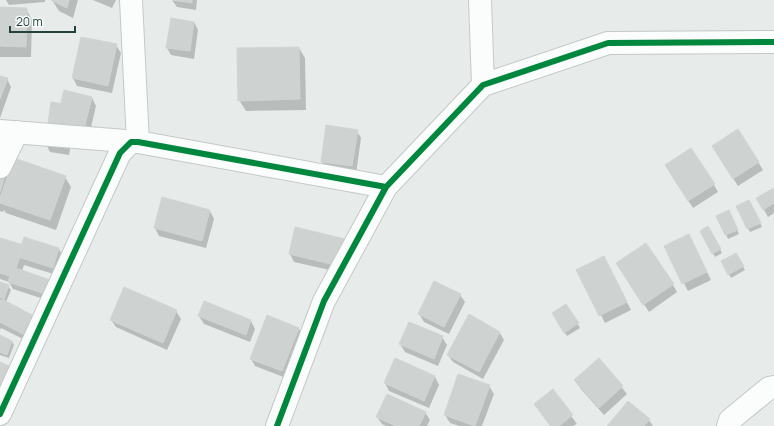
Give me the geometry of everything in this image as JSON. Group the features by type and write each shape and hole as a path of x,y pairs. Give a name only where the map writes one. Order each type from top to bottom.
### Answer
{"street":[{"path":"131,0 138,142"},
{"path":"480,0 484,86"},
{"path":"277,426 324,302 386,187 484,86 608,42 774,42"},
{"path":"0,167 9,131 138,142 386,187"},
{"path":"0,414 120,153 131,142 138,142"},
{"path":"728,426 730,420 769,388 774,387"}],"building":[{"path":"51,0 69,0 67,8"},
{"path":"172,0 192,0 192,3"},
{"path":"0,7 27,8 26,47 0,46"},
{"path":"171,18 194,22 190,51 166,48"},
{"path":"81,37 117,44 108,86 72,78"},
{"path":"299,47 300,99 238,101 237,48"},
{"path":"0,76 8,78 0,99"},
{"path":"64,90 92,97 83,133 55,127"},
{"path":"51,102 71,105 65,147 45,144"},
{"path":"326,125 358,130 352,166 321,162"},
{"path":"738,129 759,162 733,179 712,146"},
{"path":"691,148 715,184 688,201 665,165"},
{"path":"14,158 66,176 50,220 0,203 0,198"},
{"path":"0,166 7,168 0,192"},
{"path":"774,188 774,203 763,210 756,198"},
{"path":"162,197 210,210 202,241 154,228"},
{"path":"749,200 761,223 747,229 736,206"},
{"path":"729,210 738,230 725,235 716,216"},
{"path":"708,226 721,249 712,254 700,231"},
{"path":"295,227 345,239 339,266 289,254"},
{"path":"689,234 707,272 682,284 664,246"},
{"path":"24,237 59,248 53,268 18,257"},
{"path":"0,238 24,245 13,277 0,273"},
{"path":"646,243 674,284 643,305 616,263"},
{"path":"736,253 744,266 728,275 721,261"},
{"path":"604,256 627,302 599,316 576,270"},
{"path":"13,267 50,280 45,294 8,282"},
{"path":"434,281 461,294 444,327 418,314"},
{"path":"0,282 9,285 4,299 0,297"},
{"path":"124,287 177,310 163,343 110,320"},
{"path":"2,299 32,315 23,334 0,322 0,303"},
{"path":"204,301 251,320 246,335 198,316"},
{"path":"566,304 579,323 564,333 552,313"},
{"path":"469,314 500,332 479,372 447,355"},
{"path":"267,315 299,328 282,371 250,359"},
{"path":"409,322 443,336 434,359 399,344"},
{"path":"0,335 12,341 7,355 0,352"},
{"path":"395,358 435,376 424,401 384,383"},
{"path":"599,358 623,386 599,408 574,380"},
{"path":"0,362 9,366 0,386"},
{"path":"458,374 490,385 475,426 444,415"},
{"path":"553,389 573,415 559,426 551,426 534,404"},
{"path":"387,394 426,412 419,426 396,426 376,417"},
{"path":"628,401 650,419 644,426 607,426"}],"cycle path":[{"path":"277,426 324,301 386,187 483,85 608,43 774,42"},
{"path":"0,414 120,153 131,142 138,142 386,187"}]}
